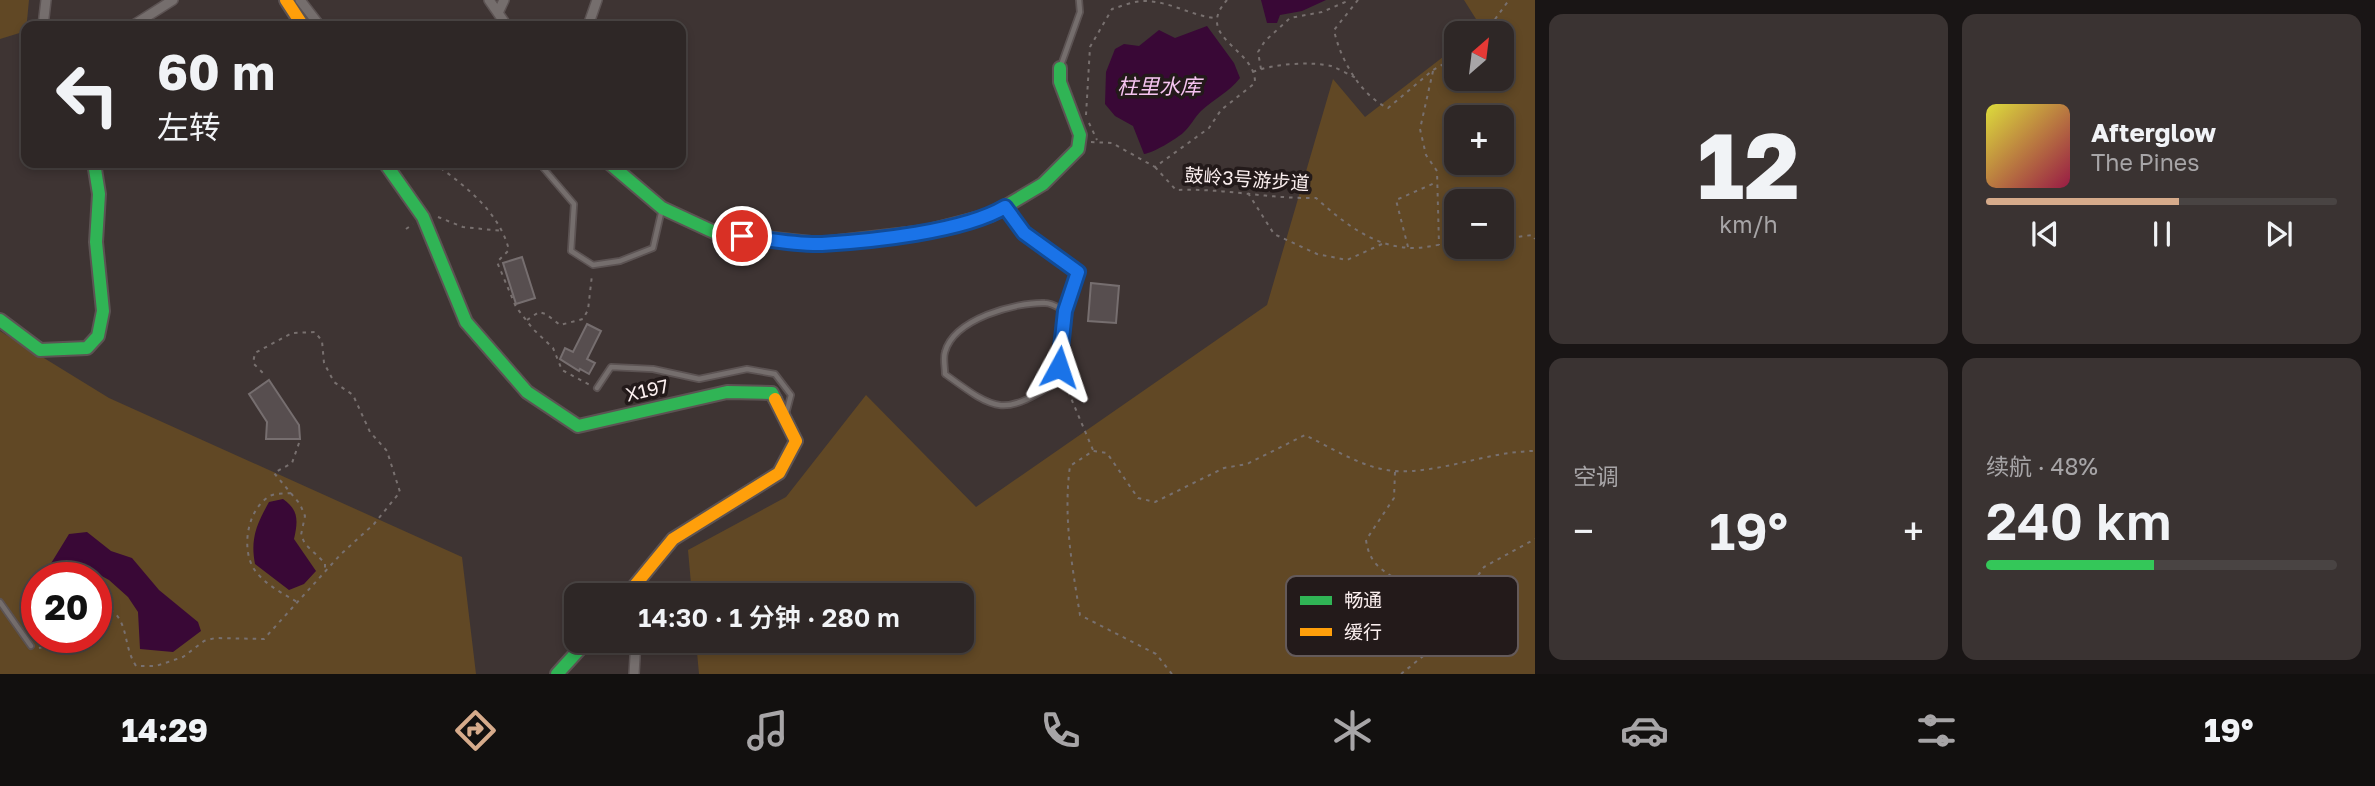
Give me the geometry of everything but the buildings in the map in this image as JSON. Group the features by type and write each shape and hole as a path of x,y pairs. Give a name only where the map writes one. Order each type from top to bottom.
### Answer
{"street":[{"path":"44,21 46,0"},
{"path":"140,21 173,0"},
{"path":"286,0 300,21"},
{"path":"489,0 504,21"},
{"path":"498,13 504,0"},
{"path":"590,21 597,0"},
{"path":"299,1 316,21"},
{"path":"615,168 662,208 716,233 820,244 925,232 991,215 1043,184 1078,149 1080,135 1060,82 1060,68"},
{"path":"0,320 40,350 87,348 99,336 103,311 97,253 99,194 95,168"},
{"name":"X197","path":"389,168 423,218 466,322 527,393 578,426 727,392 772,393 796,441 779,473 673,539 638,583"},
{"path":"557,674 576,653"},
{"path":"634,674 635,653"}],"lane":[{"path":"1060,68 1080,12 1079,0"},
{"path":"543,168 574,204 571,251 593,265 620,261 653,248 662,208"},
{"path":"1005,207 1024,233 1078,272 1065,311 1060,380 1012,405 987,405 945,374 945,351 956,336 975,320 1000,309 1048,303 1065,311"},
{"path":"597,388 611,367 653,369 699,379 747,369 775,374 791,395 785,419"},
{"path":"0,602 21,632"}],"path":[{"path":"1079,143 1112,143 1155,167 1209,128 1221,110 1255,83 1252,73 1234,46 1216,29 1216,18 1227,0"},
{"path":"1261,69 1258,52 1265,41 1290,19 1322,12 1350,0"},
{"path":"1358,0 1334,30 1338,48 1374,102 1388,108 1444,64"},
{"path":"1494,21 1509,0"},
{"path":"1097,141 1086,114 1090,47 1112,9 1143,1 1168,4 1199,16 1216,18"},
{"path":"1252,73 1261,69 1321,65 1331,66 1356,78"},
{"path":"1433,70 1420,129 1426,155 1437,171 1439,245"},
{"name":"鼓岭3号游步道","path":"1155,167 1176,190 1214,188 1282,199 1316,198 1348,226 1383,244 1408,247 1444,245"},
{"path":"441,168 467,188 504,231 509,250 497,262 516,307 553,348 562,370 597,388"},
{"path":"1408,247 1396,200 1438,182"},
{"path":"1248,193 1274,234 1317,254 1347,260 1383,244"},
{"path":"405,229 423,218 444,217 463,227 504,231"},
{"path":"1514,238 1534,235 1535,239"},
{"path":"526,320 539,312 560,325 583,319 588,310 593,265"},
{"path":"112,612 127,629 129,655 136,666 156,666 183,657 204,641 215,638 264,639 325,572 374,524 400,492 387,451 370,432 353,395 334,382 324,363 322,341 315,332 292,333 255,353 253,363 264,374"},
{"path":"1060,380 1068,386 1093,451"},
{"path":"1172,674 1156,654 1080,615 1067,523 1067,486 1070,466 1093,451 1107,453 1138,499 1155,502 1224,467 1247,464 1305,435 1361,462 1395,471 1459,463 1510,451 1535,451"},
{"path":"299,443 294,461 274,472 292,493 305,516 301,535 304,544 325,563 325,572"},
{"path":"1390,576 1377,568 1368,557 1366,540 1394,498 1395,471"},
{"path":"292,493 271,495 258,507 248,534 247,556 255,571 270,586 297,602"},
{"path":"1478,576 1484,567 1535,539"},
{"path":"1401,674 1423,656"}],"shaded area":[{"path":"0,0 29,0 27,21 21,21 21,33 0,39"},
{"path":"1464,0 1535,0 1535,674 699,674 697,653 974,653 974,583 691,583 688,550 786,497 866,395 976,507 1267,305 1333,79 1365,117 1444,56 1444,91 1514,91 1514,21 1477,21"},
{"path":"0,331 109,398 462,557 476,674 0,674"}],"water":[{"path":"1261,0 1326,0 1302,11 1280,15 1277,23 1267,23"},
{"name":"柱里水库","path":"1207,26 1234,63 1240,78 1201,111 1183,133 1144,154 1133,126 1115,116 1105,104 1106,72 1115,49 1124,44 1139,46 1159,30 1175,38"},
{"path":"283,499 295,512 294,539 316,571 304,584 289,590 255,564 253,546 258,524 269,502"},
{"path":"87,532 111,551 132,558 159,590 198,622 201,631 173,652 140,649 138,612 128,597 112,583 112,562 52,562 69,534"}],"traffic: fast":[{"path":"615,168 662,208 716,233 820,244 925,232 991,215 1043,184 1078,149 1080,135 1060,82 1060,68"},
{"path":"0,320 40,350 87,348 98,336 103,311 96,242 99,194 95,168"},
{"path":"389,168 423,217 466,322 527,392 578,426 727,392 772,393 775,399"},
{"path":"557,674 576,653"}],"traffic: slow":[{"path":"286,0 300,21"},
{"path":"637,583 673,539 779,473 796,441 775,399"}],"route":[{"path":"742,236 820,244 925,232 991,215 1005,207 1024,233 1078,272 1065,311 1059,367"}]}
